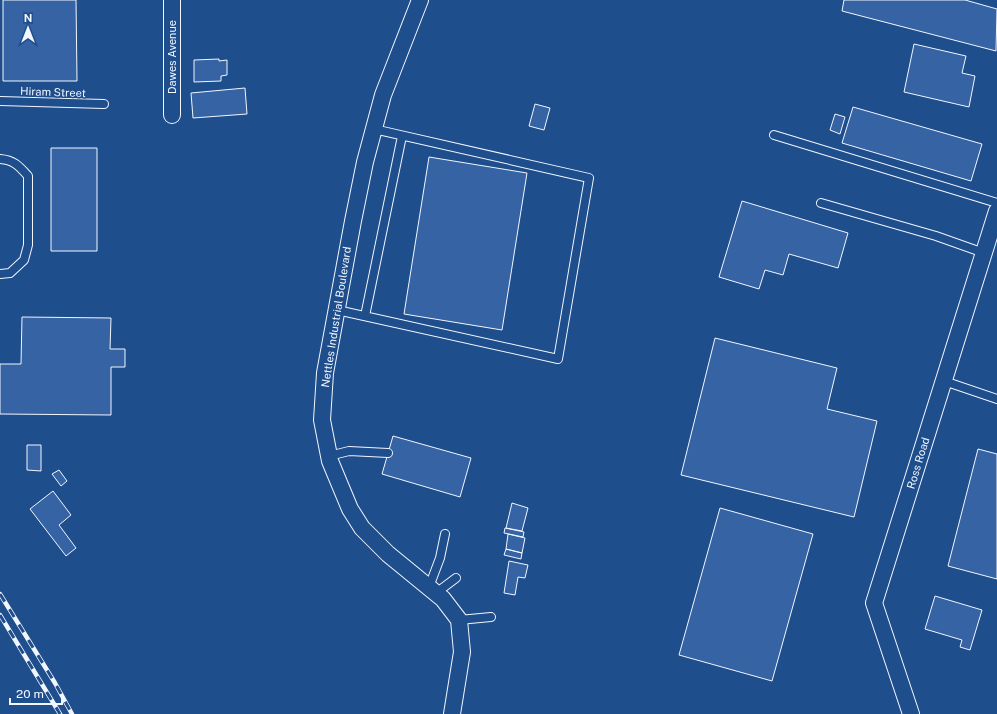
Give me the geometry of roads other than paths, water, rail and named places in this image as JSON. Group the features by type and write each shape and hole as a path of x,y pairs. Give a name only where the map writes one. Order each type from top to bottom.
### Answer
{"street":[{"name":"Dawes Avenue","path":"172,0 172,115"},
{"name":"Nettles Industrial Boulevard","path":"420,0 383,95 362,177 325,373 322,420 330,461 350,509 362,528 388,554 443,599 459,620"},
{"name":"Ross Road","path":"911,714 874,603 997,211"},
{"path":"452,714 462,652 459,620"}],"lane":[{"name":"Hiram Street","path":"0,101 104,104"},
{"path":"337,310 558,359 589,178 374,129"},
{"path":"774,135 997,203"},
{"path":"366,316 402,136"},
{"path":"0,159 18,164 28,176 28,245 24,260 10,272 0,274"},
{"path":"821,203 936,236 984,253"},
{"path":"944,381 997,399"},
{"path":"329,456 349,451 388,453"},
{"path":"433,590 444,534"},
{"path":"433,590 456,578"},
{"path":"459,620 492,617"}],"railway":[{"path":"0,594 55,683 72,714"},
{"path":"0,615 60,714"}]}
